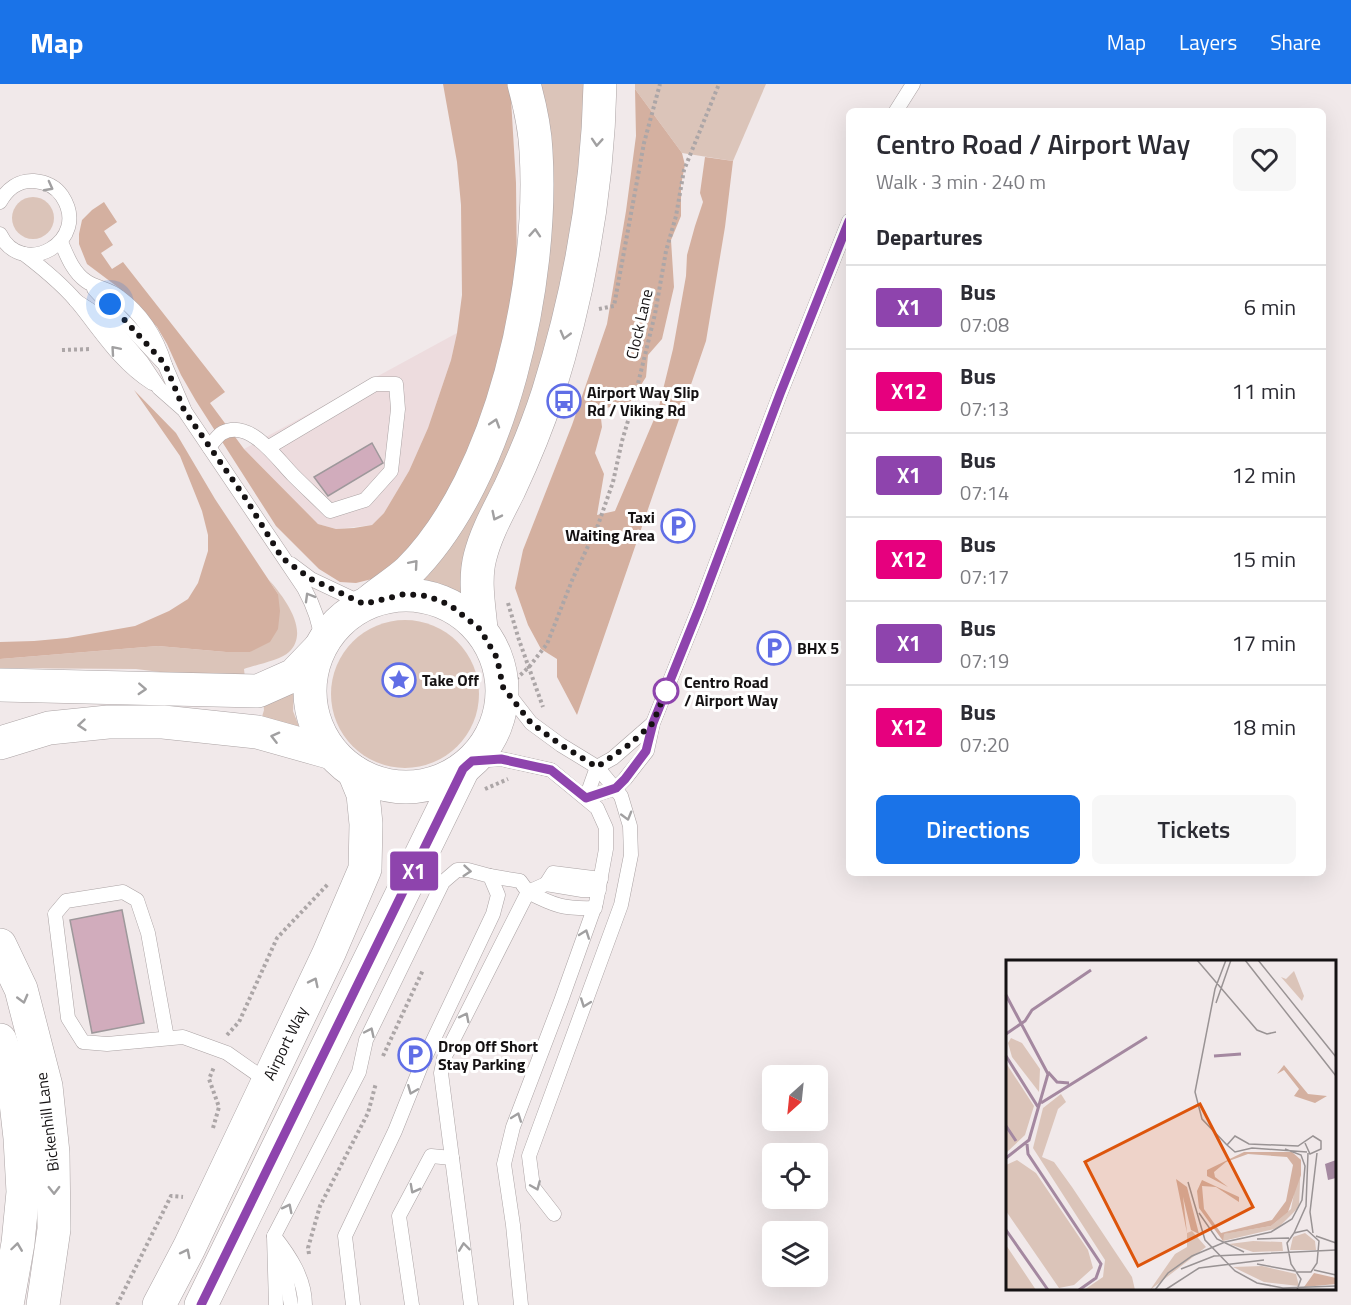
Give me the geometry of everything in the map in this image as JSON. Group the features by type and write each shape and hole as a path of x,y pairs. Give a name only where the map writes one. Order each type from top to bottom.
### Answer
{"main road":[{"path":"0,685 258,691 294,675 338,622 408,571 455,511 488,443 511,371 526,305 536,222 536,150 524,84"},
{"path":"480,629 477,579 479,558 488,533 528,450 566,333 594,180 600,84"},
{"path":"208,1299 468,765 484,748 495,729 503,687 497,658 480,629 450,605 427,596 405,594 367,603"},
{"path":"320,646 309,689 315,723 343,762"},
{"path":"0,743 49,728 108,722 163,722 256,732 343,762 374,782 398,787 432,784 468,765"},
{"name":"Airport Way","path":"159,1305 328,953 365,869 366,824 363,794 343,762"},
{"name":"Bickenhill Lane","path":"0,945 21,988 46,1086 53,1153 54,1229 43,1305"},
{"name":"Bickenhill Lane","path":"0,1040 13,1076 23,1192 18,1243 7,1305"}],"lane":[{"path":"898,108 913,84"},
{"path":"0,202 4,195 19,184 31,181 52,186 67,203 70,215 68,229 61,243 45,253 24,254"},
{"path":"586,798 616,788 646,751 653,723 846,229"},
{"path":"0,234 12,248 42,268 76,301 107,321 159,387 184,410"},
{"path":"61,243 74,269 86,281 117,295 136,312 159,345 184,410 314,606 320,627 320,646"},
{"path":"209,447 221,434 236,430 255,437 269,447 292,474 330,510 365,500 391,471 398,409 396,384 375,384 269,447"},
{"path":"282,558 311,579 367,603"},
{"path":"503,687 531,723 597,767 621,796 630,826 631,855 621,905 529,1156 533,1187 554,1214"},
{"path":"586,798 597,767 622,751 653,723"},
{"path":"468,765 501,759 551,770 597,808 606,828 606,849 595,908 513,1127 504,1164 521,1305"},
{"path":"276,1305 274,1236 359,1072 366,1040 443,882 457,870 468,870 520,881 528,892 568,909 595,908"},
{"path":"353,1305 345,1236 395,1131 421,1066 494,914 498,895 490,876"},
{"path":"471,1305 441,1073 444,1058 528,892 546,884 582,890 600,885"},
{"path":"167,1038 147,933 137,900 123,892 66,901 55,914 68,1018 83,1041 107,1044 183,1037 220,1051 267,1081"},
{"path":"421,1066 441,1073"},
{"path":"412,1305 399,1216 431,1156 452,1158"},
{"path":"274,1236 286,1276 291,1305"},
{"path":"274,1236 288,1254 302,1284 305,1305"}],"path":[{"path":"596,310 614,306 644,143 660,84"},
{"name":"Clock Lane","path":"503,687 523,674 547,644 602,514 613,482 655,314 684,170 718,84"},
{"path":"62,350 93,349 99,353"},
{"path":"211,1135 219,1107 209,1079 226,1036 239,1022 277,938 334,877"},
{"path":"117,1305 171,1196 189,1197"}],"shaded area":[{"path":"443,84 507,84 511,99 516,183 517,274 495,382 455,482 421,535 380,577 356,583 340,582 319,569 276,526 196,401 157,327 123,291 87,264 79,244 79,234 82,220 104,202 117,222 104,231 113,245 101,253 112,269 123,262 225,392 210,403 244,449 318,524 336,529 372,525 384,513 409,471 428,428 451,360 457,333 462,295 461,205 457,162"},
{"path":"535,84 587,84 573,236 530,404 462,594 417,578 498,441"},
{"path":"635,84 766,84 733,161 682,153 635,89"},
{"path":"635,89 682,153 685,165 681,185 681,216 671,240 674,287 662,339 648,355 646,377 631,401 600,410 602,427 595,453 604,474 597,515 615,511 658,410 673,349 686,276 687,255 703,202 700,193 705,157 733,161 725,227 706,341 577,715 557,677 557,659 541,649 528,625 515,588 523,550 572,425 607,324 636,136"},
{"path":"33,197 41,198 48,203 53,210 53,226 48,233 41,238 33,239 25,238 18,233 13,226 12,218 13,210 18,203 25,198"},
{"path":"457,333 451,360 428,428 409,471 384,513 372,525 336,529 318,524 244,449"},
{"path":"134,390 176,433 215,499 278,594 280,611 278,629 270,642 250,652 158,646 0,659 0,642 67,638 135,626 169,611 188,599 198,583 208,551 208,535 202,511 180,456"},
{"path":"269,580 293,614 297,634 295,644 285,655 244,669 245,678 192,676 136,669 0,668 0,659 158,646 250,652 278,594"},
{"path":"405,620 433,626 457,642 473,666 479,694 473,722 457,746 433,762 405,768 377,762 353,746 337,722 331,694 337,666 353,642 377,626"},
{"path":"294,690 293,711 300,729 261,720 264,710 263,701"}],"building":[{"path":"372,443 383,463 328,496 314,477"},
{"path":"122,910 144,1023 92,1033 70,920"}],"bus line":[{"name":"X1","path":"201,1305 463,769 472,761 501,759 551,770 586,798 616,788 646,751 653,723 846,229"}],"place":[{"name":"Airport Way Slip Rd / Viking Rd","path":"564,401"},
{"name":"Taxi Waiting Area","path":"678,526"},
{"name":"BHX 5","path":"774,648"},
{"name":"Take Off","path":"399,680"},
{"name":"Centro Road / Airport Way","path":"666,691"},
{"name":"Drop Off Short Stay Parking","path":"415,1055"}],"route":[{"path":"110,304 165,364 184,410 246,499 282,558 311,579 364,604 405,594 427,596 450,605 480,629 497,658 503,687 531,723 597,767 613,758 653,723 666,691"}]}
